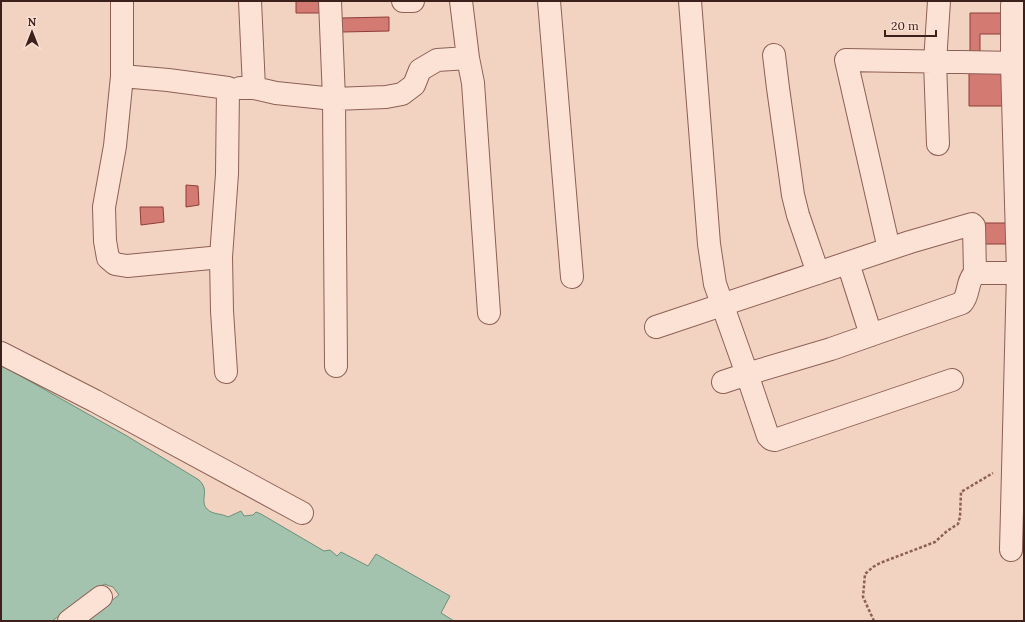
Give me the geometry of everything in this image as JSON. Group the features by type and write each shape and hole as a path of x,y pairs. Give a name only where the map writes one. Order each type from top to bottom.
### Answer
{"street":[{"path":"122,1 122,76 115,146 104,207 105,241 108,258 115,264 127,266 221,257"},
{"path":"250,1 254,88"},
{"path":"330,1 334,99 336,366"},
{"path":"402,1 413,1"},
{"path":"461,1 468,58 473,83 489,313"},
{"path":"549,1 572,277"},
{"path":"690,1 709,244 715,284 768,436 775,440 952,380"},
{"path":"938,1 935,62 938,144"},
{"path":"1011,550 1021,273 1018,63 1012,6 1024,6"},
{"path":"774,55 779,102 793,195 798,215 818,273"},
{"path":"122,76 228,88 254,88 276,93 334,99 386,97 402,94 414,85 420,70 437,60 468,58"},
{"path":"889,249 846,60 1018,63"},
{"path":"226,372 222,311 221,257 226,174 228,88"},
{"path":"656,327 889,249 972,224 974,226 975,273 969,284 966,298 962,303 871,335 723,382"},
{"path":"848,263 871,335"},
{"path":"975,273 1021,273"},
{"path":"1,353 95,401 302,514"},
{"path":"68,621 101,597"}],"path":[{"path":"874,621 863,597 865,574 880,563 935,542 947,531 958,524 960,517 961,492 1013,462"}],"shaded area":[{"path":"1,365 127,436 199,480 204,487 204,504 209,511 228,517 241,511 244,516 253,515 256,512 324,551 330,550 337,556 341,552 368,566 376,554 450,596 441,613 454,621 84,621 119,595 113,587 104,584 52,621 1,621"}],"building":[{"path":"296,1 322,1 322,13 296,13"},
{"path":"970,13 1001,13 1001,34 980,34 980,59 970,59"},
{"path":"389,17 389,31 342,32 341,18"},
{"path":"969,72 1003,72 1003,106 969,106"},
{"path":"186,185 198,186 199,205 186,207"},
{"path":"140,207 163,207 164,222 141,225"},
{"path":"979,223 1008,223 1008,244 979,244"}]}
